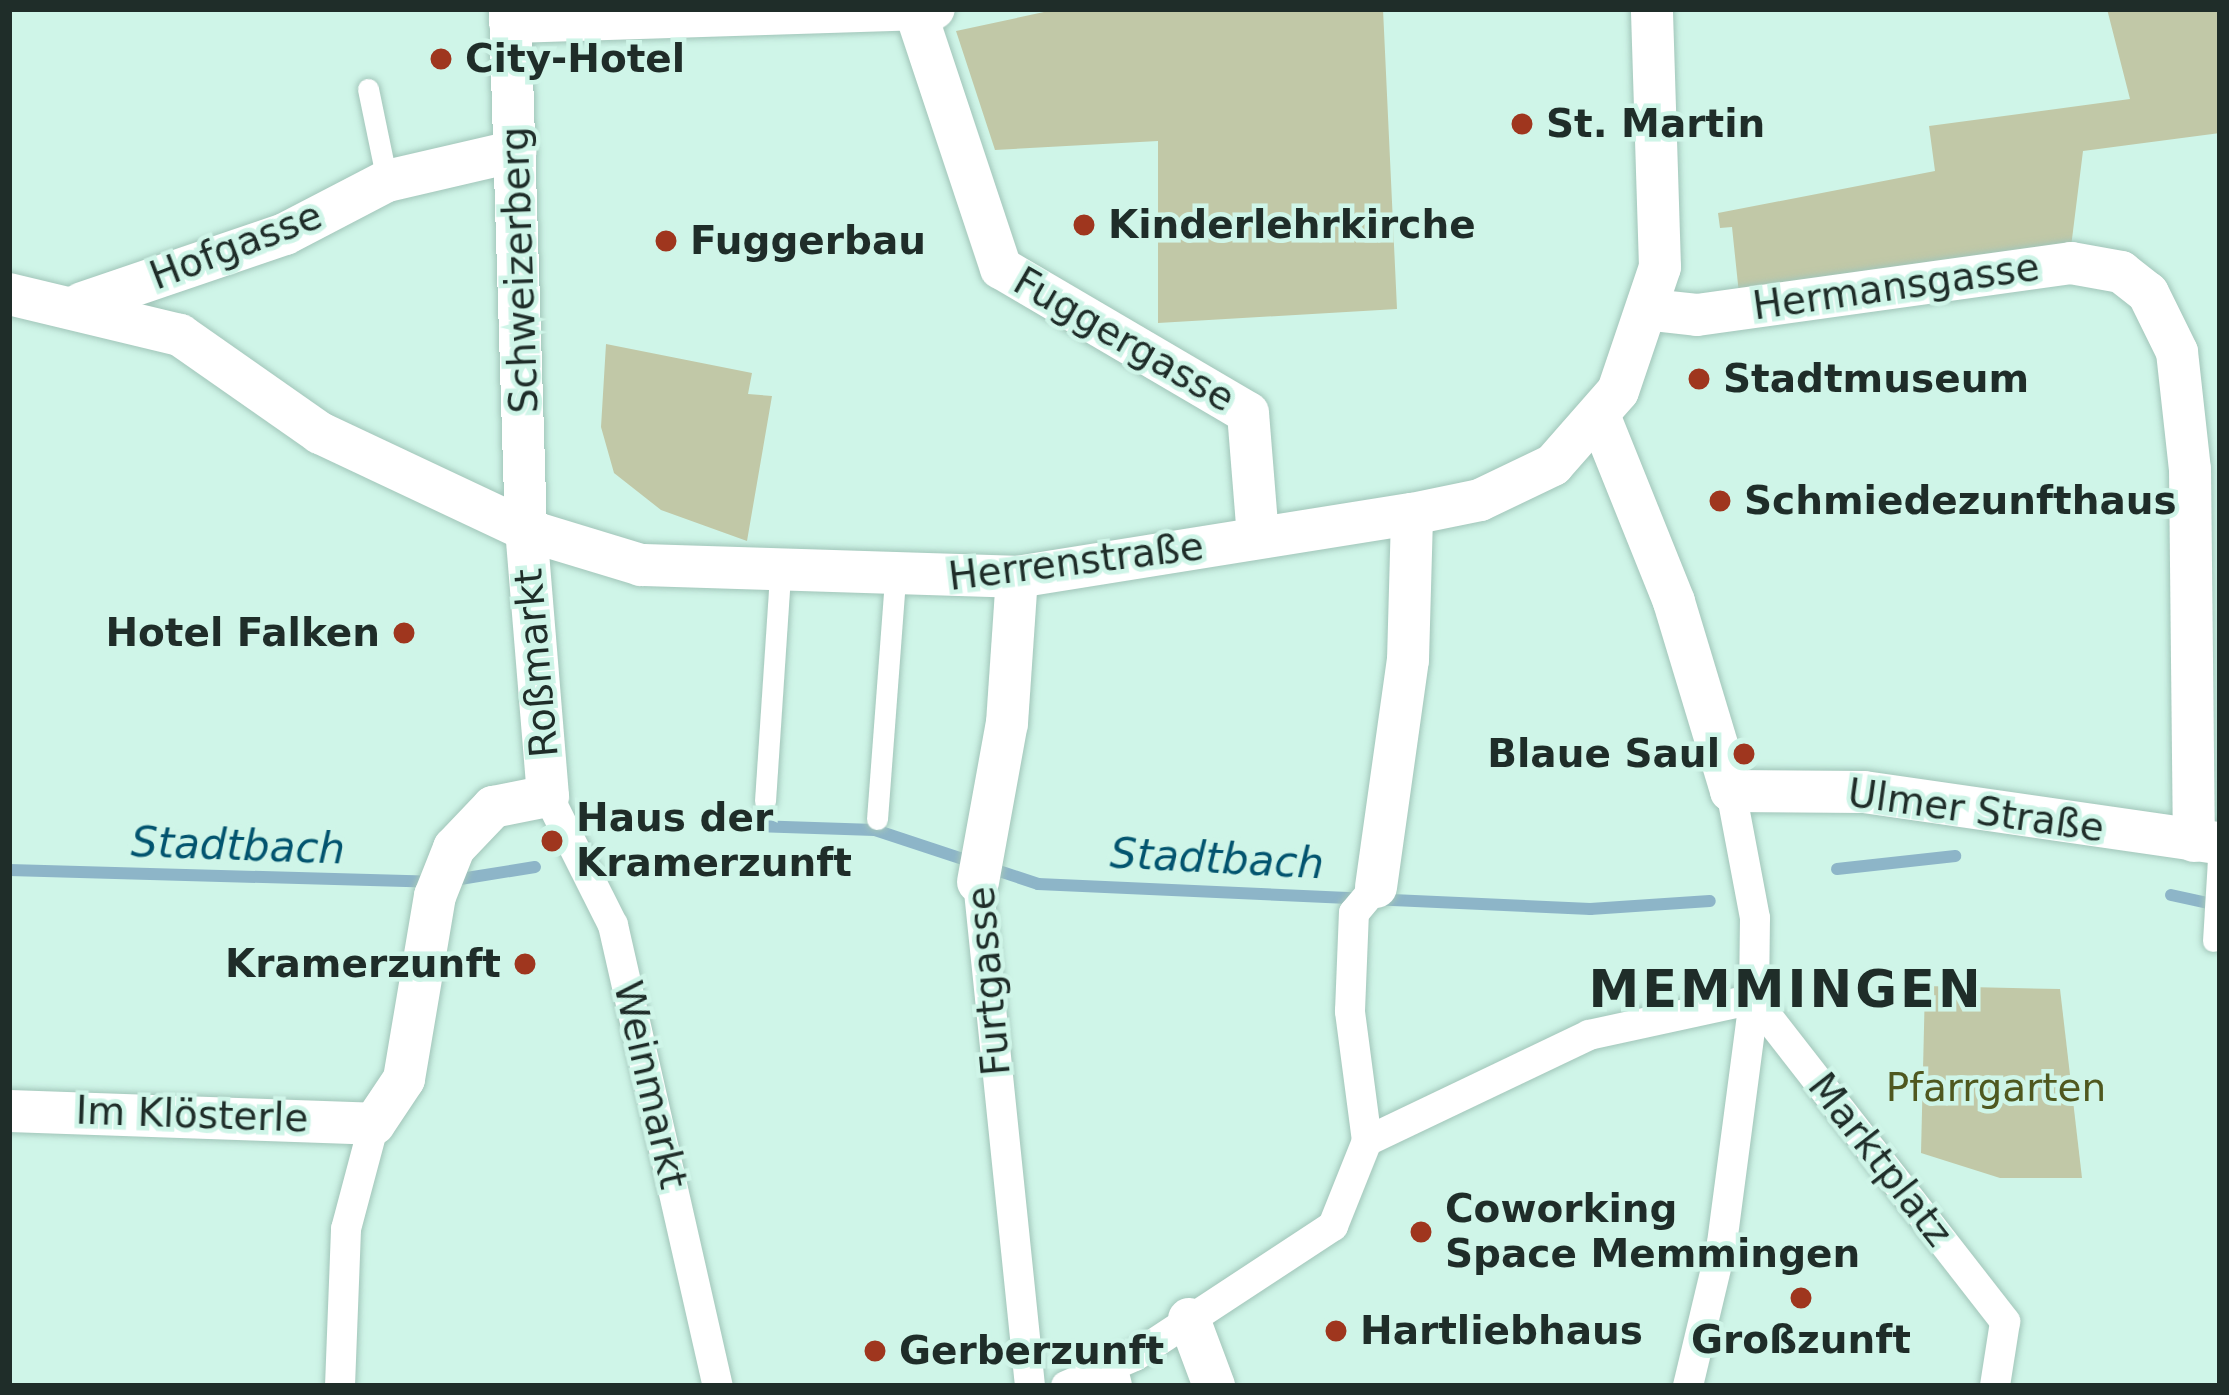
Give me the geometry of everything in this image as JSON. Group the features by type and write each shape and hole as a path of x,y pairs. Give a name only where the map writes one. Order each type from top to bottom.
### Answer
{"street":[{"path":"1652,9 1662,198 1652,310 1601,420 1638,512 1731,791"},
{"path":"510,16 925,11"},
{"name":"Fuggergasse","path":"925,11 1001,268 1248,413 1258,537"},
{"name":"Schweizerberg","path":"510,16 526,530"},
{"name":"Hofgasse","path":"82,303 285,234 387,181 516,151"},
{"name":"Hermansgasse","path":"1652,310 1696,315 2071,263 2136,282 2160,308 2180,375 2212,851"},
{"path":"9,294 82,303"},
{"name":"Herrenstraße","path":"82,303 180,335 320,433 526,530 640,565 780,577 896,581 1018,577 1412,514 1518,486 1601,420"},
{"path":"1066,1386 1109,1378 1189,1319 1333,1226 1367,1141 1350,1011 1408,660 1412,514"},
{"name":"Roßmarkt","path":"526,530 548,796"},
{"name":"Furtgasse","path":"1018,577 1007,723 980,870 1007,1240 1030,1386"},
{"name":"Ulmer Straße","path":"1731,791 1864,792 2212,851"},
{"name":"Marktplatz","path":"1688,1386 1722,1243 1754,999 1755,919 1731,791"},
{"path":"340,1386 346,1229 374,1124 396,1100 412,1051 439,883 493,807 548,796"},
{"name":"Weinmarkt","path":"548,796 613,925 718,1386"},
{"path":"1367,1141 1589,1035 1754,999"},
{"name":"Marktplatz","path":"1754,999 2005,1322 1995,1386"},
{"name":"Im Klösterle","path":"9,1111 374,1124"},
{"path":"1189,1319 1214,1386"}],"lane":[{"path":"368,89 387,181"},
{"path":"765,801 780,577"},
{"path":"878,819 896,581"},
{"path":"2212,851 2213,940"}],"green space":[{"path":"1058,9 1383,9 1397,309 1158,323 1158,141 995,150 956,31"},
{"path":"2107,9 2220,9 2220,133 2083,151 2071,247 1739,294 1732,227 1720,228 1718,213 1935,171 1929,126 2130,99"},
{"path":"606,344 752,373 748,394 772,396 747,541 661,510 614,473 601,427"},
{"name":"Pfarrgarten","path":"1925,986 2060,989 2082,1178 2000,1178 1921,1153"}],"waterway":[{"name":"Stadtbach","path":"729,825 875,830 1038,884 1590,909 1710,901"},
{"name":"Stadtbach","path":"1837,869 1955,856"},
{"name":"Stadtbach","path":"454,880 535,867"},
{"name":"Stadtbach","path":"9,870 433,882"},
{"name":"Stadtbach","path":"2171,895 2217,905"}],"place":[{"name":"City-Hotel","path":"441,59"},
{"name":"St. Martin","path":"1522,124"},
{"name":"Kinderlehrkirche","path":"1084,225"},
{"name":"Fuggerbau","path":"666,241"},
{"name":"Stadtmuseum","path":"1699,379"},
{"name":"Schmiedezunfthaus","path":"1720,501"},
{"name":"Hotel Falken","path":"404,633"},
{"name":"Blaue Saul","path":"1744,754"},
{"name":"Haus der Kramerzunft","path":"552,841"},
{"name":"Kramerzunft","path":"525,964"},
{"name":"Coworking Space Memmingen","path":"1421,1232"},
{"name":"Großzunft","path":"1801,1298"},
{"name":"Hartliebhaus","path":"1336,1331"},
{"name":"Gerberzunft","path":"875,1351"}],"district":[{"name":"MEMMINGEN","path":"1786,990"}]}
